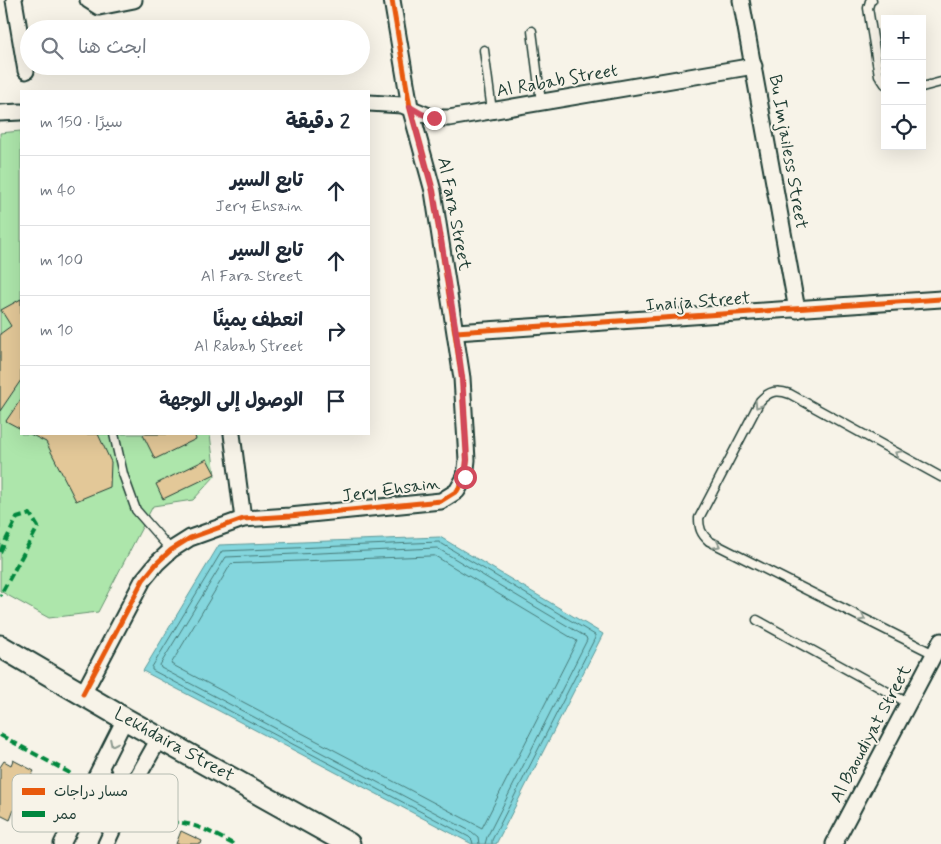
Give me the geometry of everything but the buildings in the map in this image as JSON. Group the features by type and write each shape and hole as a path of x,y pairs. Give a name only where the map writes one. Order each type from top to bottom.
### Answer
{"street":[{"path":"14,0 20,36"},
{"path":"88,0 99,7 134,0"},
{"name":"Al Fara Street","path":"392,0 410,107 433,191 462,378"},
{"name":"Bu Imjailess Street","path":"741,0 797,310"},
{"name":"Al Rabab Street","path":"370,103 391,103 410,107 434,118 449,118 754,66"},
{"path":"0,113 20,112"},
{"name":"Inaija Street","path":"456,332 941,299"},
{"name":"Jery Ehsain","path":"83,694 143,580 171,550 190,538 244,519 441,501 457,491 465,477 467,460 462,378"},
{"path":"232,435 244,519"},
{"name":"Lekhdaira Street","path":"0,646 125,719 160,736 348,844"},
{"name":"Al Baoudiyat Street","path":"834,844 937,648"},
{"path":"98,774 125,719"},
{"path":"139,774 160,736"},
{"path":"101,768 102,774"},
{"path":"62,844 68,832"},
{"path":"106,844 111,832"}],"lane":[{"path":"872,0 868,8 881,78"},
{"path":"532,31 541,102"},
{"path":"484,50 492,111"},
{"path":"926,86 941,82"},
{"path":"937,648 709,541 702,534 699,527 699,518 760,401 765,395 773,391 782,391 790,394 941,477"},
{"path":"114,435 123,474 136,510 171,550"},
{"path":"757,620 908,703"}],"green space":[{"path":"20,131 20,435 210,435 215,476 193,500 153,506 98,612 49,618 0,591 0,133"}],"water":[{"path":"440,537 603,634 496,844 472,844 143,671 219,545"}],"marked path":[{"path":"0,552 17,518 30,514 38,527 0,596"},
{"path":"0,735 70,774"},
{"path":"178,822 201,828 233,844"}],"cycle path":[{"path":"83,694 143,580 171,550 190,538 243,519 441,501 457,491 465,477 467,460 462,378 433,191 410,107 392,0"},
{"path":"456,332 941,299"}],"route":[{"path":"434,118 410,107 439,220 456,332 462,378 467,460 465,477"}]}
